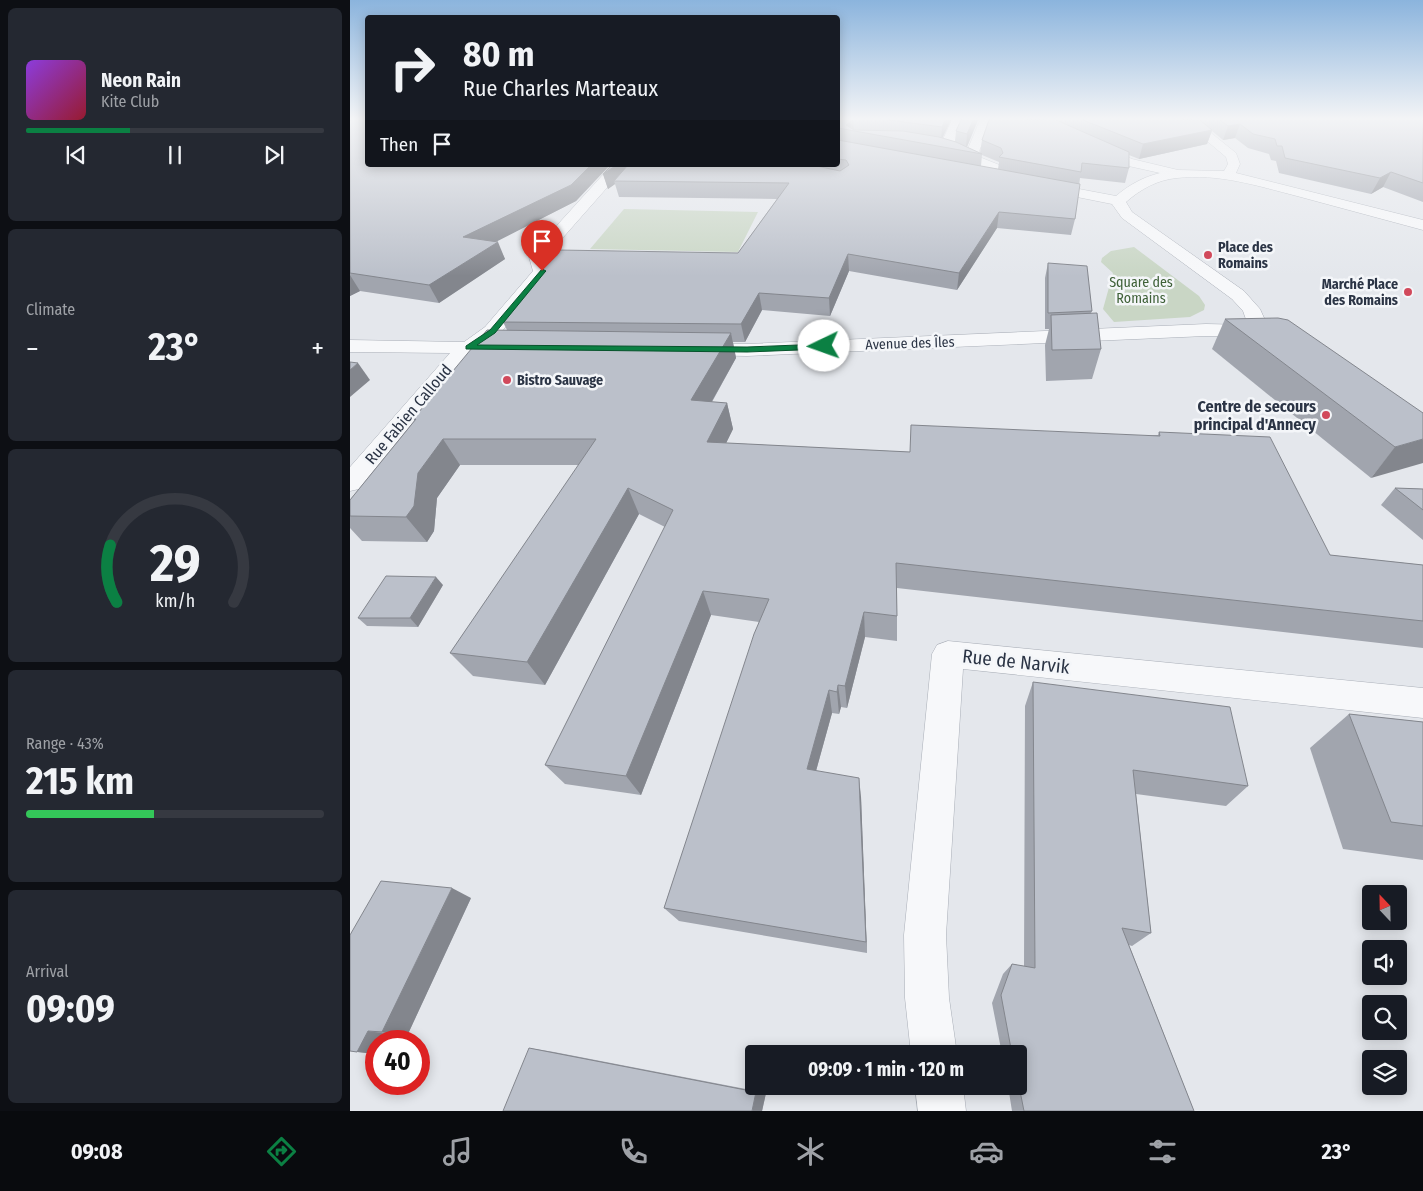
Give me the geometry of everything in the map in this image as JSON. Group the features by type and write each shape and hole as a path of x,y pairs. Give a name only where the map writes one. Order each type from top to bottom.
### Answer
{"street":[{"name":"Rue Fabien Calloud","path":"350,483 449,365 468,348 492,332 542,271 537,256 614,172"},
{"path":"979,175 1003,179 998,172"},
{"path":"1142,172 1147,181"},
{"path":"1172,172 1182,174"},
{"path":"1026,183 1119,201 1147,181 1182,174 1207,173 1228,175 1423,225"},
{"name":"Avenue des Îles","path":"677,349 747,350 1206,330 1268,333 1245,302 1136,222 1122,209 1119,201"},
{"path":"350,346 529,348"},
{"name":"Rue de Narvik","path":"933,1045 926,989 925,936 948,654 1423,703"},
{"path":"940,1095 942,1111"}],"green space":[{"path":"624,209 758,212 738,252 590,249"},
{"name":"Square des Romains","path":"1134,247 1199,296 1205,305 1204,310 1190,317 1114,322 1103,309 1113,273 1101,262 1102,258 1111,251"}],"building":[{"path":"350,172 584,172 571,185 463,237 498,242 429,285 350,273"},
{"path":"622,172 1013,172 1080,184 1075,219 999,212 959,273 848,254 829,298 759,293 741,324 503,322 514,309 511,308 558,250 738,253 789,183 614,181"},
{"path":"1351,172 1423,172 1423,183 1391,172 1380,178"},
{"path":"1048,263 1087,266 1092,311 1048,313"},
{"path":"1097,313 1101,349 1052,350 1051,315"},
{"path":"1278,318 1288,320 1423,413 1423,439 1395,447 1225,319"},
{"path":"487,330 731,333 691,400 727,403 707,442 910,452 911,425 1160,436 1159,432 1270,437 1330,555 1423,565 1423,621 896,563 897,616 864,612 845,686 838,685 837,692 829,690 807,769 859,778 866,942 664,908 754,634 769,599 703,591 626,776 545,765 673,510 628,488 527,662 450,653 596,439 443,439 418,473 414,506 406,517 350,516 350,500 416,419 413,419"},
{"path":"350,362 358,363 350,370"},
{"path":"1395,488 1423,489 1423,510"},
{"path":"386,576 436,577 410,618 358,618"},
{"path":"1033,682 1230,707 1248,786 1133,770 1151,933 1122,928 1194,1111 1024,1111 1021,1095 1027,1095 1027,1045 1010,1045 1001,995 1012,964 1035,968"},
{"path":"1349,714 1423,722 1423,826 1391,822"},
{"path":"381,881 452,888 383,1030 365,1030 365,1037 357,1052 350,1051 350,935"},
{"path":"529,1048 745,1090 745,1095 755,1095 752,1111 503,1111"}],"place":[{"name":"Place des Romains","path":"1208,255"},
{"name":"Marché Place des Romains","path":"1408,292"},
{"name":"Bistro Sauvage","path":"507,380"},
{"name":"Centre de secours principal d'Annecy","path":"1326,415"}],"route":[{"path":"542,271 492,332 468,348 747,350 824,346"}]}
